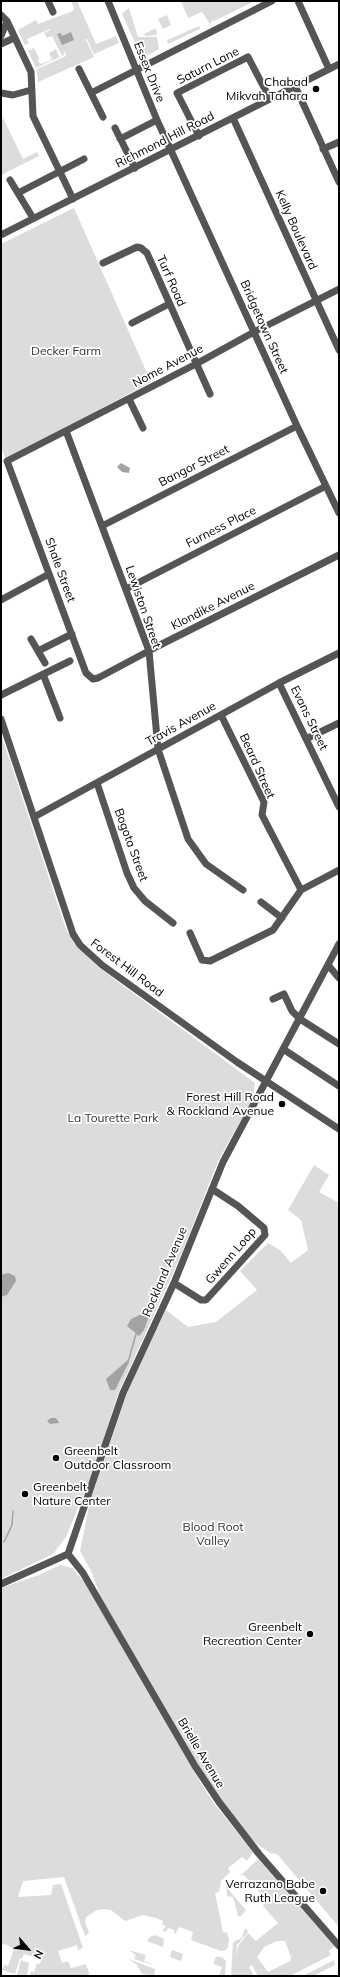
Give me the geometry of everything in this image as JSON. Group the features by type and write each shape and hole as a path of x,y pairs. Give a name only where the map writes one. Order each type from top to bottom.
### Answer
{"street":[{"path":"48,1 53,12"},
{"name":"Essex Drive","path":"108,1 137,70 140,81 157,120 172,149"},
{"path":"91,93 272,1"},
{"path":"298,1 329,69"},
{"path":"1,15 7,21 31,72 33,116 73,199"},
{"path":"1,36 7,21"},
{"path":"1,44 14,38"},
{"name":"Saturn Lane","path":"199,136 178,93 248,57 270,99"},
{"name":"Richmond Hill Road","path":"1,235 339,64"},
{"path":"79,69 102,117"},
{"path":"295,86 339,182"},
{"path":"1,93 13,95 31,90"},
{"name":"Kelly Boulevard","path":"233,118 339,350"},
{"path":"120,139 157,120"},
{"path":"115,128 135,168"},
{"path":"324,149 339,142"},
{"name":"Bridgetown Street","path":"172,149 297,426 339,513"},
{"path":"18,193 59,170 84,159"},
{"path":"10,180 33,218"},
{"name":"Turf Road","path":"103,263 133,248 141,248 147,253 210,394"},
{"name":"Nome Avenue","path":"7,462 339,289"},
{"path":"132,323 169,304"},
{"path":"129,399 142,428"},
{"name":"Bangor Street","path":"102,526 297,426"},
{"name":"Lewiston Street","path":"66,431 149,651 158,749 188,839 192,847 214,870 243,890"},
{"name":"Shale Street","path":"7,462 86,673 93,679 98,678"},
{"name":"Furness Place","path":"126,589 326,486"},
{"name":"Klondike Avenue","path":"98,678 339,555"},
{"path":"1,600 49,574"},
{"path":"38,651 72,634"},
{"path":"32,639 45,662"},
{"name":"Travis Avenue","path":"34,816 279,683 339,653"},
{"path":"1,695 70,661"},
{"path":"42,674 60,718"},
{"name":"Evans Street","path":"279,683 306,739 337,797 339,807"},
{"name":"Beard Street","path":"221,715 264,802 262,816 301,890"},
{"name":"Forest Hill Road","path":"1,719 73,934 80,945 142,994 265,1082 339,1129"},
{"path":"306,739 339,723"},
{"name":"Bogota Street","path":"97,783 127,872 134,888 145,901 173,923"},
{"path":"190,933 202,960 210,961 273,930 301,890 339,870"},
{"path":"262,902 282,918"},
{"name":"Rockland Avenue","path":"68,1554 123,1393 174,1283 223,1162 339,944"},
{"path":"328,965 339,978"},
{"path":"273,999 284,994 292,1011 300,1019 339,1044"},
{"path":"283,1049 339,1086"},
{"name":"Gwenn Loop","path":"174,1283 201,1300 206,1300 265,1235 264,1228 238,1206 212,1189"},
{"path":"1,1584 68,1554"},
{"name":"Brielle Avenue","path":"68,1554 83,1573 195,1766 219,1802 259,1854 339,1946"}],"green space":[{"path":"71,1 77,1 96,44 116,36 119,43 94,54 87,39 81,41 86,40 94,57 38,82 37,69 66,56 65,50 64,55 62,56 52,36 47,38 44,33 50,30 51,32 50,29 27,39 29,43 25,45 18,30 36,20 38,24 73,11 74,8"},
{"path":"181,1 255,1 214,21 213,20 210,24 202,12 188,18"},
{"path":"129,8 138,37 157,37 159,49 142,58 122,14"},
{"path":"167,15 171,25 163,29 158,19"},
{"path":"199,26 200,29 168,44 167,40"},
{"path":"156,28 157,35 146,36 144,34"},
{"path":"34,48 39,58 38,61 41,64 52,60 49,53 56,49 60,57 36,68 28,51"},
{"path":"1,114 23,159 37,152 39,156 1,175"},
{"name":"Decker Farm","path":"74,208 151,382 6,459 1,448 1,244"},
{"name":"La Tourette Park","path":"1,734 66,929 75,945 98,967 255,1083 253,1098 218,1161 181,1255 118,1394 93,1472 66,1537 53,1554 1,1579"},
{"name":"Blood Root Valley","path":"314,1165 329,1175 319,1192 339,1203 339,1927 277,1854 270,1853 253,1841 215,1793 100,1595 92,1573 80,1551 90,1501 132,1379 166,1310 188,1327 216,1322 257,1290 240,1271 268,1243 280,1250 291,1263 308,1250 301,1220 288,1210"},
{"path":"60,1565 72,1568 85,1583 212,1801 253,1852 247,1861 242,1857 228,1868 230,1872 221,1881 219,1892 215,1893 223,1932 227,1933 229,1939 226,1950 221,1951 191,1940 193,1932 179,1927 175,1935 174,1930 168,1928 166,1932 162,1931 166,1926 162,1925 163,1921 156,1918 143,1915 125,1921 111,1910 104,1909 97,1910 86,1917 85,1922 89,1933 85,1936 64,1877 23,1881 18,1897 51,1895 53,1885 61,1884 83,1948 78,1950 77,1945 58,1951 62,1963 68,1961 71,1968 86,1964 90,1976 30,1976 31,1971 34,1972 37,1963 40,1964 41,1959 24,1954 22,1959 20,1958 15,1974 2,1970 4,1965 8,1966 14,1949 5,1944 1,1945 1,1588 39,1575"},
{"path":"257,1860 259,1860 334,1946 329,1951 331,1955 290,1976 289,1974 289,1976 258,1976 252,1965 249,1967 254,1976 231,1976 233,1942 242,1938 246,1928 248,1932 238,1944 237,1943 236,1956 238,1946 248,1933 256,1941 278,1923 263,1906 265,1900 259,1899 262,1895 244,1875 240,1876","holes":["277,1941 285,1941 291,1957 290,1961 268,1972 257,1957 264,1947"]},
{"path":"232,1881 234,1882 227,1888 246,1910 241,1916 238,1916 233,1897 227,1896 226,1888"},
{"path":"155,1935 164,1939 163,1947 147,1941 150,1937"},
{"path":"129,1950 146,1955 144,1961 156,1966 134,1959 136,1955"},
{"path":"172,1950 183,1954 181,1961 170,1957"},
{"path":"216,1957 222,1957 226,1961 225,1976 219,1976 222,1967 213,1964"},
{"path":"128,1959 155,1969 154,1975 142,1974 137,1965"},
{"path":"21,1960 29,1963 27,1976 17,1975"},
{"path":"334,1960 335,1965 313,1976 303,1976"}],"shaded area":[{"path":"71,32 74,40 62,45 57,34 61,33 62,36"},
{"path":"121,463 130,468 129,473 122,472 117,467"},
{"path":"8,1273 15,1276 16,1281 7,1295 1,1297 1,1275"},
{"path":"151,1311 144,1330 139,1336 127,1326 131,1319"},
{"path":"129,1359 129,1362 115,1390 110,1390 106,1379"},
{"path":"51,1418 56,1418 59,1423 50,1424 47,1421"}],"waterway":[{"path":"129,1359 136,1334"},
{"path":"4,1542 12,1525 13,1511"}],"place":[{"name":"Chabad Mikvah Tahara","path":"316,89"},
{"name":"Forest Hill Road & Rockland Avenue","path":"282,1104"},
{"name":"Greenbelt Outdoor Classroom","path":"56,1458"},
{"name":"Greenbelt Nature Center","path":"25,1494"},
{"name":"Greenbelt Recreation Center","path":"310,1634"},
{"name":"Verrazano Babe Ruth League","path":"323,1891"}]}
